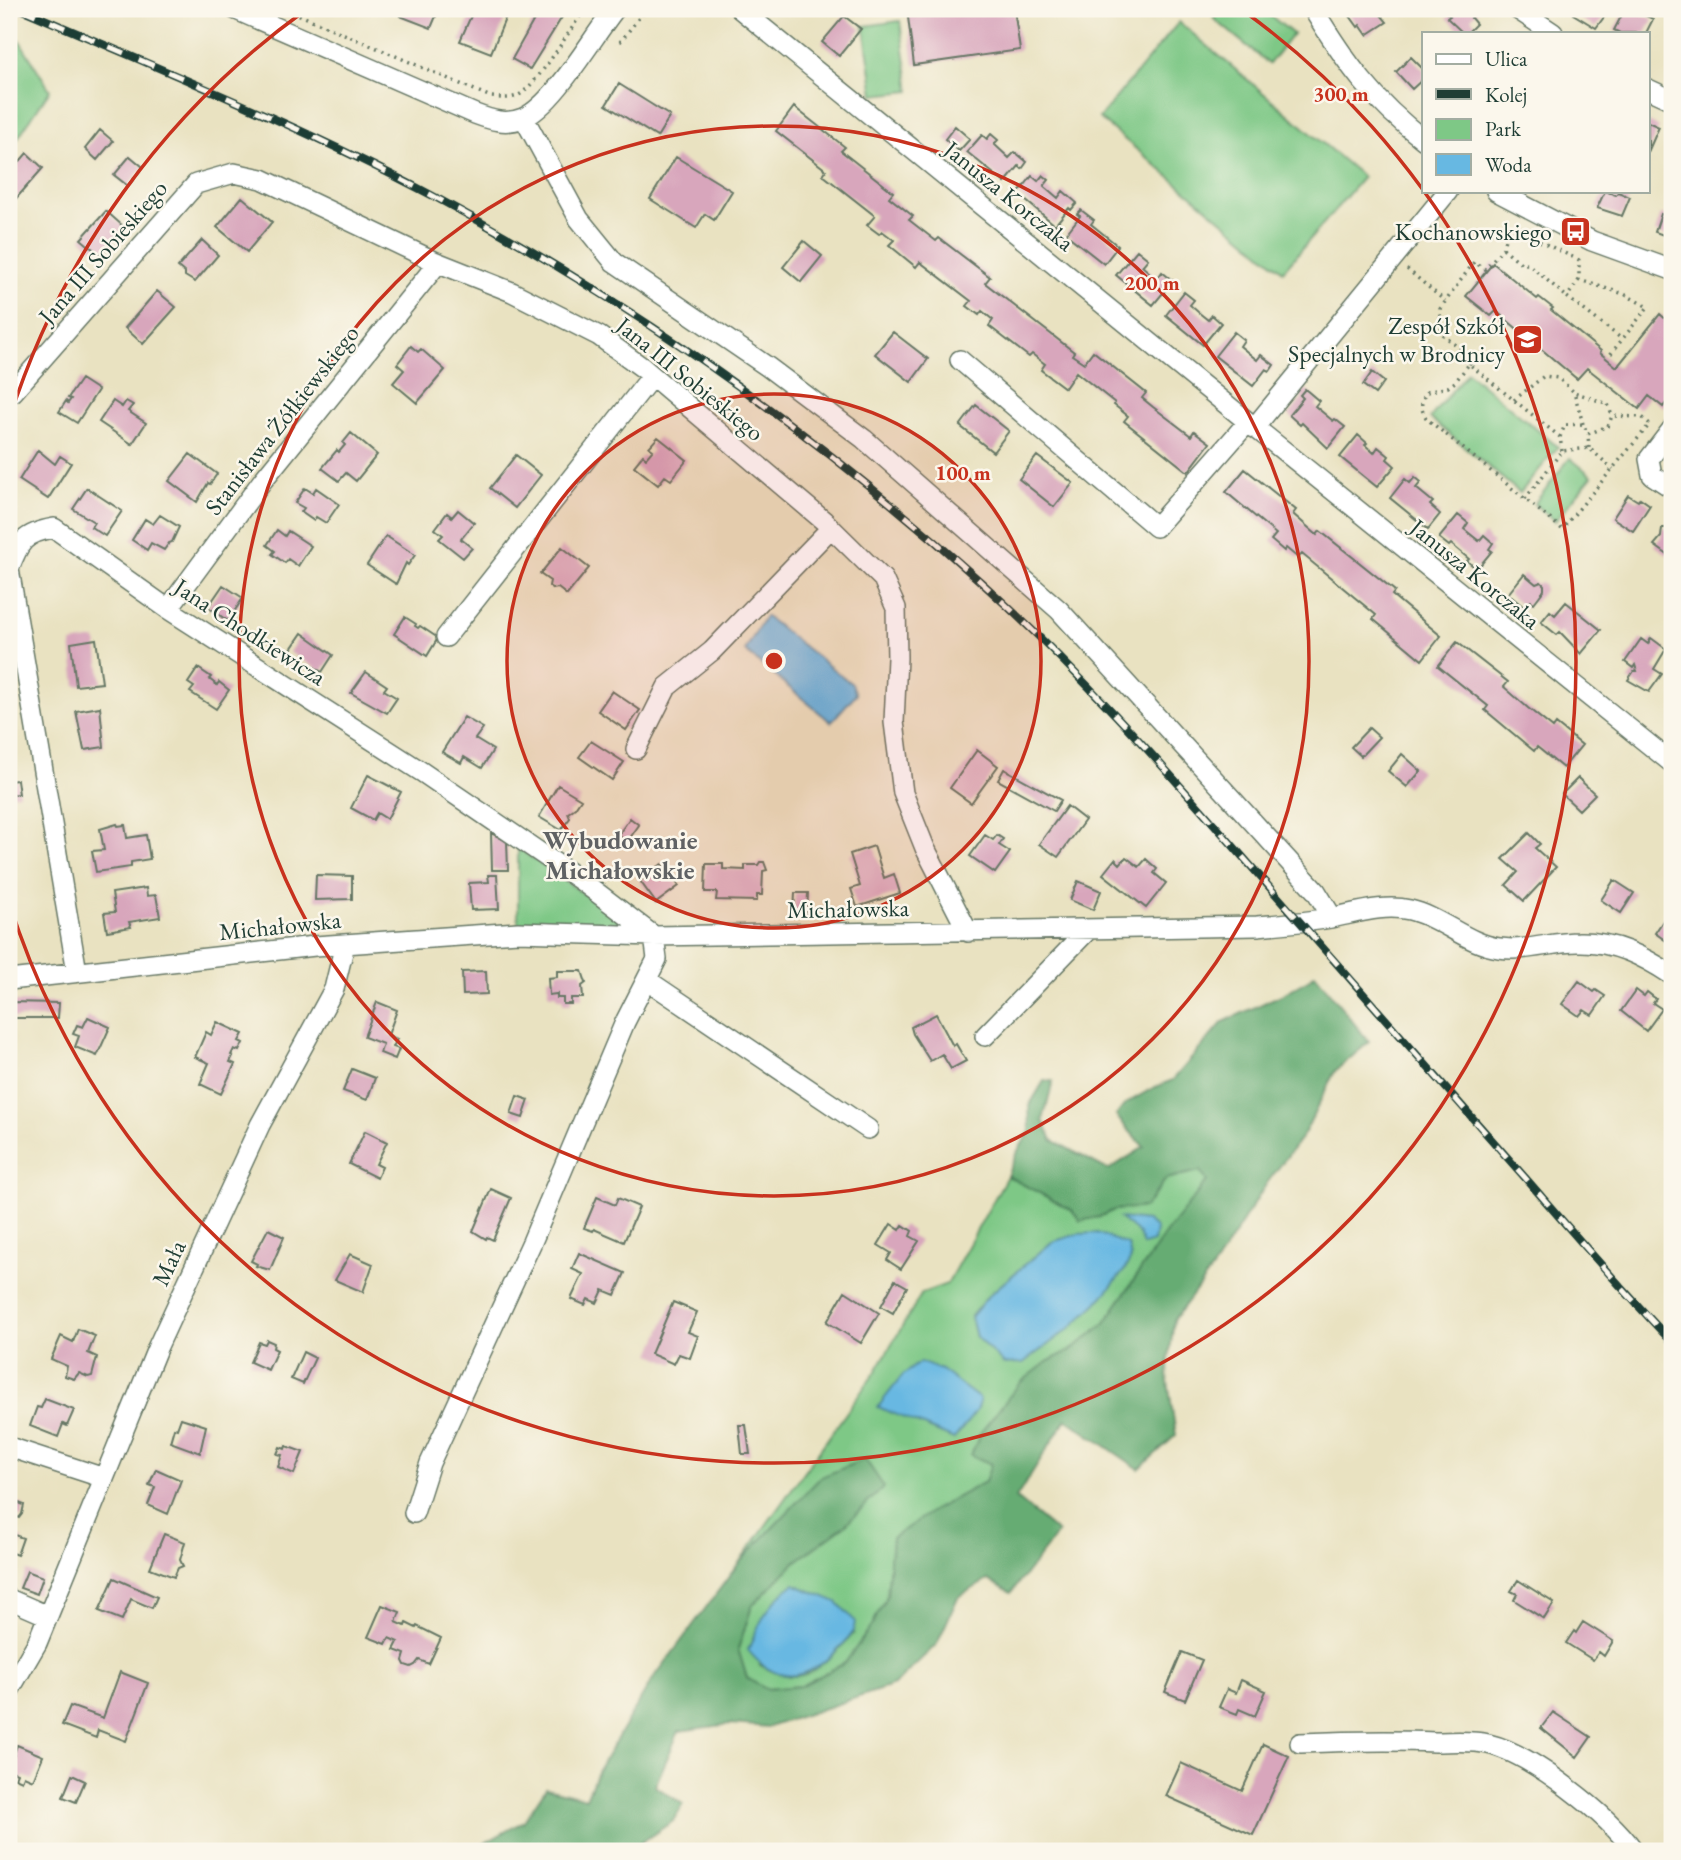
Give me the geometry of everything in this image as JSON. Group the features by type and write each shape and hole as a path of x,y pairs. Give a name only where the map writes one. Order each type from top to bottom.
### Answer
{"street":[{"path":"234,9 494,121 524,118 538,108 552,94 615,9"},
{"name":"Janusza Korczaka","path":"740,9 1672,763"},
{"path":"1313,9 1344,60 1373,95 1422,138"},
{"path":"1517,9 1552,32"},
{"path":"1650,90 1672,100"},
{"path":"524,118 579,219 614,262 768,367 864,439 1059,610 1317,891 1332,918"},
{"name":"Jana III Sobieskiego","path":"13,392 195,184 234,173 262,178 438,263 512,292 599,336 652,376 831,528 883,579 896,608 894,722 903,793 925,848 968,932"},
{"path":"960,360 1156,527 1251,425 1447,192"},
{"path":"1498,192 1592,241 1672,270"},
{"name":"Stanisława Żółkiewskiego","path":"168,609 263,480 438,263"},
{"path":"446,636 652,376"},
{"path":"1672,429 1649,459 1652,475 1672,488"},
{"name":"Jana Chodkiewicza","path":"77,972 9,569 17,546 37,531 54,528 168,609 422,772 583,882 654,936"},
{"path":"636,749 667,687 712,651 831,528"},
{"name":"Michałowska","path":"9,980 345,944 518,932 654,936 1256,926 1395,908 1410,910 1495,948 1516,950 1578,942 1608,944 1629,950 1672,975"},
{"path":"985,1036 1088,930"},
{"path":"414,1513 430,1463 532,1242 625,1023 657,959 654,936"},
{"name":"Mała","path":"9,1691 37,1643 158,1346 260,1125 334,989 345,944"},
{"path":"647,980 868,1129"},
{"path":"9,1447 104,1478"},
{"path":"9,1599 49,1612"},
{"path":"1300,1743 1371,1740 1488,1744 1517,1756 1555,1779 1600,1815 1624,1837 1634,1851"}],"path":[{"path":"286,9 491,97 506,99 521,94 539,74 585,9"},
{"path":"620,42 646,9"},
{"path":"1510,219 1503,248 1485,270 1474,261 1440,309 1441,333 1472,359 1455,382 1448,387 1427,392 1421,400 1422,411 1427,419 1562,529 1650,424 1642,417 1612,416"},
{"path":"1508,226 1579,260 1579,280 1567,297"},
{"path":"1503,248 1522,264 1528,264 1622,339"},
{"path":"1401,264 1445,302"},
{"path":"1579,280 1624,294 1648,307 1609,356"},
{"path":"1469,364 1560,437"},
{"path":"1514,400 1544,376 1558,378 1574,392 1608,404 1612,416 1608,426 1588,433"},
{"path":"1574,392 1588,433 1589,448 1613,469"},
{"path":"1562,451 1560,437 1565,425 1583,424"},
{"path":"1524,499 1562,451 1589,448"}],"green space":[{"path":"1220,9 1262,9 1293,34 1269,64 1213,18"},
{"path":"900,21 910,91 874,95 864,26"},
{"path":"1179,22 1363,177 1283,271 1099,118"},
{"path":"9,34 18,38 50,90 9,151"},
{"path":"1467,372 1558,447 1520,493 1430,418"},
{"path":"1570,458 1592,476 1555,521 1534,504"},
{"path":"518,848 629,925 518,928"},
{"path":"1315,974 1369,1042 1335,1071 1304,1134 1267,1183 1215,1265 1174,1320 1167,1375 1176,1435 1139,1469 1066,1419 1016,1498 1058,1533 1011,1593 988,1580 958,1597 937,1644 894,1685 769,1727 730,1724 679,1731 655,1786 683,1804 673,1821 639,1844 652,1851 471,1851 524,1821 546,1788 586,1798 597,1772 651,1682 739,1563 821,1477 865,1459 884,1487 844,1526 796,1561 752,1606 738,1649 747,1678 766,1689 801,1686 845,1663 873,1624 887,1595 892,1538 932,1511 985,1482 991,1464 971,1455 981,1432 1020,1383 1047,1362 1073,1349 1104,1324 1166,1233 1207,1181 1200,1171 1166,1179 1145,1207 1114,1210 1080,1221 1072,1210 1007,1176 1030,1131 1029,1106 1044,1081 1053,1081 1043,1120 1052,1140 1108,1170 1144,1147 1116,1116 1125,1104 1173,1080 1223,1022 1281,995"},
{"path":"1201,1170 1207,1181 1166,1233 1104,1324 1073,1349 1047,1362 992,1464 986,1482 932,1511 892,1538 887,1595 873,1624 845,1663 801,1686 766,1689 747,1678 738,1649 752,1606 796,1561 844,1526 821,1477 739,1563 876,1371 922,1293 947,1284 1007,1176 1072,1210 1099,1217 1114,1210 1145,1207 1166,1179","holes":["1052,1242 1128,1245 1131,1258 1124,1271 976,1337 971,1316 988,1296","854,1633 823,1664 808,1673 786,1675 760,1665"]}],"water":[{"path":"765,616 852,684 856,694 831,722 745,651"},
{"path":"1120,1218 1147,1221 1156,1229 1154,1242 1143,1245 1139,1234"},
{"path":"1097,1233 1128,1245 1131,1258 1124,1271 1097,1303 1069,1329 1023,1363 1004,1364 976,1337 971,1317 988,1296 1052,1242 1078,1234"},
{"path":"920,1362 941,1370 980,1399 976,1411 954,1439 878,1407 903,1375"},
{"path":"794,1584 837,1602 855,1621 848,1639 828,1659 805,1673 782,1675 759,1662 748,1650 766,1613"}],"building":[{"path":"403,9 439,9 431,28 400,16"},
{"path":"474,9 509,9 491,53 460,41"},
{"path":"540,9 567,9 530,69 512,59"},
{"path":"907,9 1014,9 1020,50 914,65"},
{"path":"1345,9 1376,9 1387,22 1367,35"},
{"path":"1442,9 1478,11 1471,18 1476,24 1468,32 1462,32 1447,18 1450,16"},
{"path":"1576,9 1610,9 1596,28 1573,14"},
{"path":"1625,9 1653,19 1646,32 1614,30"},
{"path":"844,16 861,29 839,56 822,42"},
{"path":"1411,57 1422,68 1422,80 1412,89 1396,72"},
{"path":"619,84 670,116 657,137 606,105"},
{"path":"794,107 845,147 841,151 893,192 889,197 913,216 909,220 936,241 939,238 990,277 985,283 1074,352 1072,355 1084,363 1093,351 1146,393 1142,398 1153,407 1191,436 1194,431 1210,443 1188,472 1124,421 1128,416 1076,372 1065,388 1041,370 1045,364 1032,354 1029,357 989,326 993,320 982,311 979,315 967,306 971,301 920,262 916,267 889,245 894,240 867,225 875,216 823,175 826,170 776,131"},
{"path":"1650,123 1659,127 1650,147"},
{"path":"955,126 970,139 959,151 945,139"},
{"path":"100,130 113,141 97,160 85,149"},
{"path":"991,134 998,140 994,144 1009,158 1015,152 1027,162 1022,169 1019,166 1005,183 967,152 982,135 987,139"},
{"path":"27,153 43,168 13,202 9,197 9,174"},
{"path":"130,156 143,167 128,186 114,175"},
{"path":"676,157 732,191 714,220 705,214 696,228 650,199"},
{"path":"1043,175 1049,180 1044,186 1058,198 1063,191 1077,203 1071,210 1069,208 1055,225 1018,194 1032,176 1038,181"},
{"path":"1605,192 1616,195 1618,192 1630,197 1622,216 1597,208"},
{"path":"242,197 272,222 247,252 217,227"},
{"path":"1081,210 1094,220 1091,224 1118,246 1104,264 1066,234 1080,216 1077,214"},
{"path":"106,211 124,227 100,255 81,239"},
{"path":"1661,214 1672,217 1672,238 1655,232"},
{"path":"202,240 218,255 195,282 185,276 178,267"},
{"path":"804,241 822,256 801,282 783,267"},
{"path":"1137,250 1148,259 1142,266 1157,279 1162,272 1173,281 1153,305 1116,275"},
{"name":"Zespół Szkół Specjalnych w Brodnicy","path":"1493,263 1537,299 1539,297 1553,308 1551,310 1617,367 1660,314 1672,325 1672,396 1663,407 1649,396 1639,409 1587,368 1577,379 1496,311 1491,316 1466,296"},
{"path":"157,291 176,307 143,344 125,328"},
{"path":"1184,292 1194,300 1190,305 1198,312 1208,320 1212,315 1221,323 1203,345 1166,315"},
{"path":"893,332 928,359 911,382 875,354"},
{"path":"1234,332 1244,340 1240,346 1257,360 1261,355 1274,365 1270,371 1266,369 1253,386 1215,356"},
{"path":"411,346 418,352 421,349 445,370 417,403 393,383 404,370 397,364"},
{"path":"1372,372 1384,382 1375,394 1363,385"},
{"path":"81,379 98,390 77,423 59,412 66,401 68,403 71,399 68,398"},
{"path":"1305,389 1319,401 1315,406 1345,427 1328,448 1302,423 1300,425 1289,415 1303,398 1300,395"},
{"path":"113,401 122,407 126,401 133,405 128,411 146,423 132,444 99,422"},
{"path":"976,405 1009,431 993,452 960,426"},
{"path":"351,433 377,455 356,481 346,473 339,481 322,468 337,450 339,452 345,445 343,443"},
{"path":"1358,435 1374,453 1378,447 1389,456 1387,459 1395,466 1377,487 1340,457"},
{"path":"658,437 687,460 671,480 665,476 658,485 634,466 643,455 646,458 653,450 649,447"},
{"path":"38,450 55,464 60,456 71,463 48,499 19,480"},
{"path":"190,454 217,474 197,502 169,481"},
{"path":"516,455 541,475 515,508 490,488"},
{"path":"1037,456 1073,483 1054,507 1019,479"},
{"path":"1245,469 1296,510 1293,514 1317,535 1320,531 1395,591 1392,595 1441,636 1422,660 1373,619 1376,615 1302,554 1298,558 1271,540 1276,534 1226,492"},
{"path":"1415,477 1421,482 1416,488 1433,502 1430,505 1440,514 1428,529 1390,498 1405,479 1410,483"},
{"path":"87,488 122,511 105,536 91,527 94,522 73,509"},
{"path":"305,488 313,493 316,488 339,504 326,523 316,517 314,521 301,512 304,508 295,503"},
{"path":"1628,495 1638,501 1640,498 1650,505 1633,531 1613,518"},
{"path":"458,510 474,523 461,539 472,548 463,558 439,539 443,535 435,529 447,513 452,517"},
{"path":"160,515 179,527 172,542 164,550 151,543 147,550 132,540 145,519 153,524"},
{"path":"1458,515 1468,523 1464,529 1479,541 1484,535 1493,543 1489,549 1492,551 1477,569 1451,544 1449,546 1439,538"},
{"path":"1672,519 1672,558 1654,545 1661,537 1662,528 1666,528"},
{"path":"277,530 285,536 288,531 311,546 298,566 288,559 285,563 272,554 275,551 267,545"},
{"path":"386,536 415,555 408,565 406,563 396,584 367,565"},
{"path":"562,547 589,568 567,595 558,588 549,586 550,581 540,574"},
{"path":"1524,574 1536,584 1541,582 1544,585 1544,590 1534,603 1531,601 1525,608 1508,594"},
{"path":"223,585 243,598 228,621 208,607"},
{"path":"1566,602 1601,630 1581,654 1560,632 1557,635 1541,622 1550,611 1555,615"},
{"path":"405,617 418,628 420,626 438,638 427,656 394,634"},
{"path":"302,633 333,655 322,672 289,652"},
{"path":"1651,638 1666,649 1654,669 1662,674 1649,692 1628,680 1634,671 1637,671 1635,665 1633,668 1625,662 1641,639 1648,644"},
{"path":"96,639 102,683 76,686 71,643"},
{"path":"1457,642 1508,682 1504,687 1528,708 1553,728 1556,724 1582,745 1563,768 1537,747 1534,751 1485,710 1488,706 1438,666"},
{"path":"198,668 217,685 219,682 229,690 216,709 190,692 194,687 188,683"},
{"path":"366,672 387,686 384,690 397,698 387,713 351,693"},
{"path":"612,691 640,710 626,730 598,711"},
{"path":"100,707 104,747 84,750 76,711"},
{"path":"464,717 483,728 475,739 493,750 482,768 464,757 461,763 442,752"},
{"path":"1369,728 1379,737 1361,756 1351,747"},
{"path":"591,741 624,762 612,780 579,757"},
{"path":"977,750 998,766 971,803 950,788"},
{"path":"1402,754 1421,771 1407,787 1388,771"},
{"path":"1004,769 1061,800 1054,811 998,780"},
{"path":"368,775 401,792 387,819 377,813 373,820 351,808"},
{"path":"1578,778 1595,794 1579,810 1562,794"},
{"path":"17,780 19,794 9,795 9,781"},
{"path":"558,785 581,799 568,813 570,818 561,830 539,817"},
{"path":"1067,806 1085,820 1058,857 1039,844"},
{"path":"630,818 639,825 627,842 618,835"},
{"path":"117,824 125,825 127,838 146,835 150,859 131,862 131,867 96,872 92,851 104,850 100,829"},
{"path":"491,833 507,841 508,870 492,870"},
{"path":"1529,833 1540,844 1535,848 1556,867 1524,901 1506,885 1518,872 1503,859"},
{"path":"985,835 993,840 997,835 1003,839 999,845 1010,852 995,873 970,856"},
{"path":"874,846 884,878 894,874 900,893 857,907 851,889 860,886 850,854"},
{"path":"1126,857 1139,867 1146,859 1157,869 1154,873 1166,883 1146,908 1103,874 1115,859 1120,864"},
{"path":"764,862 767,870 763,871 762,895 757,895 757,901 716,900 717,892 705,892 706,864 723,864 723,869 745,870 745,865 758,865"},
{"path":"662,864 679,886 656,903 640,881"},
{"path":"316,875 352,876 352,899 315,900"},
{"path":"488,875 497,875 499,909 471,910 469,883 489,882"},
{"path":"1614,880 1634,893 1621,913 1601,900"},
{"path":"1078,881 1101,891 1093,910 1070,900"},
{"path":"146,888 147,896 156,895 160,917 129,922 131,927 107,931 104,913 115,912 112,893"},
{"path":"795,893 808,893 807,914 794,913"},
{"path":"1669,912 1672,914 1672,945 1655,933"},
{"path":"486,971 487,994 463,995 462,972"},
{"path":"557,971 582,971 586,983 582,986 583,998 571,998 571,1004 563,1004 563,998 557,998 557,994 549,995 548,978 557,977"},
{"path":"1579,981 1605,996 1592,1015 1584,1010 1579,1016 1562,1004"},
{"path":"1636,990 1644,996 1647,992 1656,999 1653,1003 1662,1009 1646,1031 1621,1011"},
{"path":"9,1002 59,1003 58,1018 9,1018"},
{"path":"377,1002 397,1010 388,1035 397,1039 393,1047 399,1049 395,1059 380,1053 383,1044 364,1037"},
{"path":"936,1014 953,1046 956,1044 966,1061 951,1069 942,1054 930,1061 911,1027"},
{"path":"88,1017 110,1027 97,1056 75,1047 79,1036 73,1034 77,1025 83,1027"},
{"path":"217,1022 243,1034 239,1041 243,1043 239,1051 234,1049 231,1055 233,1056 230,1062 235,1064 221,1094 200,1084 209,1063 195,1057 206,1032 211,1035"},
{"path":"352,1069 375,1078 367,1100 343,1091"},
{"path":"517,1096 529,1100 523,1118 511,1114"},
{"path":"365,1131 387,1142 376,1164 382,1167 377,1178 349,1164"},
{"path":"491,1189 511,1198 493,1240 473,1231"},
{"path":"597,1197 615,1205 618,1198 639,1207 624,1242 594,1229 584,1228"},
{"path":"891,1224 900,1230 903,1225 912,1231 910,1236 919,1241 901,1269 887,1260 891,1253 878,1245"},
{"path":"268,1229 284,1237 270,1270 256,1266 257,1264 251,1261"},
{"path":"579,1253 625,1273 615,1295 603,1290 597,1303 588,1299 585,1305 571,1299 583,1274 572,1269"},
{"path":"350,1254 373,1264 363,1292 335,1280"},
{"path":"895,1280 907,1287 893,1313 881,1306"},
{"path":"845,1291 879,1313 861,1343 827,1322"},
{"path":"673,1302 697,1312 688,1332 698,1336 690,1358 679,1354 674,1364 651,1354"},
{"path":"78,1329 95,1336 88,1353 97,1357 92,1376 79,1373 74,1379 65,1376 67,1366 51,1359 61,1336 73,1342"},
{"path":"267,1340 274,1343 273,1348 277,1350 268,1370 250,1362 259,1342 265,1344"},
{"path":"303,1352 315,1358 303,1384 291,1379"},
{"path":"45,1399 74,1410 67,1426 63,1424 58,1437 30,1426 37,1407 41,1408"},
{"path":"181,1418 206,1426 200,1453 170,1442 174,1428 177,1429"},
{"path":"739,1425 746,1425 750,1454 742,1454"},
{"path":"286,1446 303,1452 294,1474 278,1467 282,1455 277,1454 280,1447 285,1449"},
{"path":"156,1469 181,1480 168,1514 148,1505 155,1487 149,1485"},
{"path":"9,1493 17,1498 16,1502 24,1505 22,1514 19,1518 16,1516 12,1526 9,1524"},
{"path":"9,1533 23,1538 17,1555 9,1552"},
{"path":"164,1534 185,1542 180,1560 183,1566 178,1568 174,1577 150,1568"},
{"path":"27,1571 43,1577 37,1594 20,1588"},
{"path":"114,1578 157,1597 152,1608 131,1599 122,1620 99,1611"},
{"path":"1518,1580 1554,1603 1544,1619 1514,1600 1517,1594 1511,1591"},
{"path":"382,1605 400,1612 396,1622 405,1626 406,1623 416,1628 417,1626 441,1638 429,1664 419,1660 411,1667 405,1665 405,1654 394,1650 398,1642 389,1638 386,1644 368,1637"},
{"path":"1583,1622 1613,1641 1604,1656 1599,1652 1593,1660 1566,1643"},
{"path":"1182,1652 1202,1660 1185,1700 1165,1692"},
{"path":"120,1672 148,1683 126,1741 98,1730 96,1738 62,1725 70,1706 103,1718"},
{"path":"1241,1680 1266,1691 1255,1716 1239,1709 1237,1714 1219,1707 1227,1689 1236,1693"},
{"path":"1553,1712 1591,1737 1577,1757 1541,1728"},
{"path":"1263,1744 1289,1756 1253,1835 1166,1796 1181,1763 1242,1791"},
{"path":"17,1745 43,1756 33,1780 24,1776 22,1781 15,1778 17,1773 9,1770"},
{"path":"72,1775 85,1781 76,1802 63,1797"}],"railway":[{"path":"21,9 230,99 435,197 580,281 650,326 720,373 854,474 1016,614 1116,715 1672,1342"}],"place":[{"name":"Kochanowskiego","path":"1575,232"},
{"name":"Zespół Szkół Specjalnych w Brodnicy","path":"1528,340"}],"district":[{"name":"Wybudowanie Michałowskie","path":"620,855"}]}
